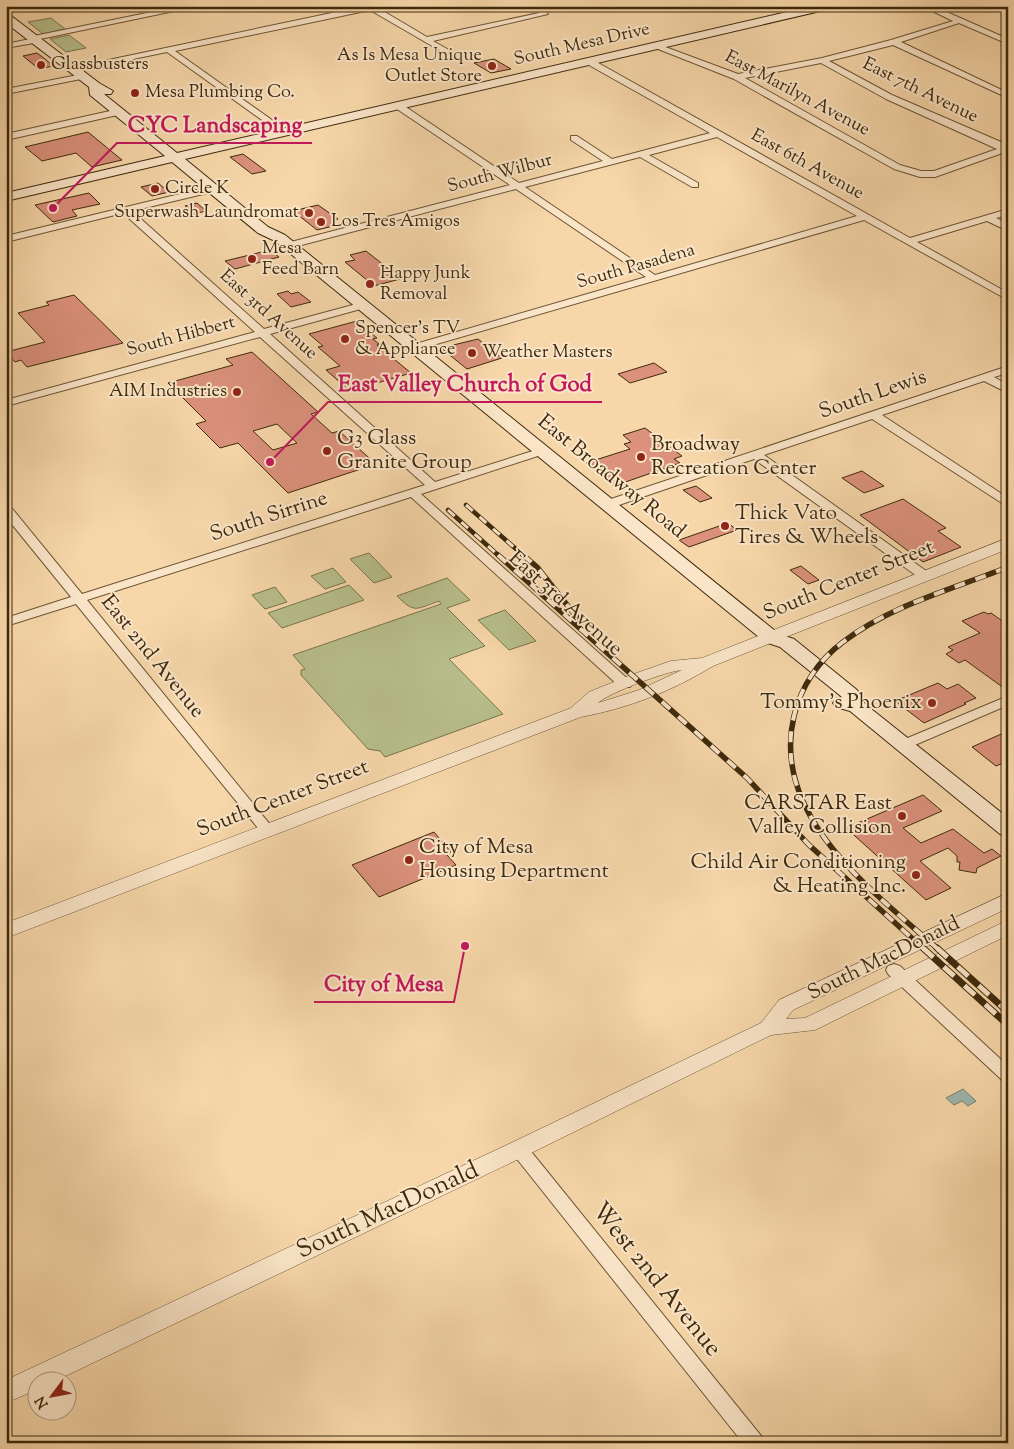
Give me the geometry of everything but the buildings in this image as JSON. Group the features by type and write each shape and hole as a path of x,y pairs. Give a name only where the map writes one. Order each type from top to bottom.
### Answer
{"main road":[{"name":"South Mesa Drive","path":"6,202 283,132 400,107 829,6"},
{"name":"East Broadway Road","path":"6,17 95,86 106,90 184,158 213,189 264,230 285,242 364,305 772,638 775,651 837,701 857,707 1008,829"},
{"name":"East Broadway Road","path":"95,86 94,92 119,112 279,229 285,242"},
{"name":"South Mesa Drive","path":"6,197 340,124 343,120"}],"street":[{"path":"6,10 25,6"},
{"path":"6,46 194,6"},
{"path":"427,40 544,14 536,6"},
{"path":"780,6 796,14"},
{"path":"926,6 1008,42"},
{"path":"6,92 169,50 374,7 446,52"},
{"path":"737,77 822,60 894,42 959,21"},
{"path":"894,42 1008,96"},
{"name":"East Marilyn Avenue","path":"657,47 737,77 897,167 920,174 935,174 1006,148"},
{"path":"169,50 283,132"},
{"name":"East 7th Avenue","path":"822,60 889,96 1006,148"},
{"name":"East 6th Avenue","path":"590,62 1008,297"},
{"path":"400,107 655,278"},
{"path":"9,134 119,112"},
{"name":"South Wilbur","path":"285,242 518,186 718,134"},
{"path":"574,138 611,162"},
{"path":"642,154 695,186"},
{"path":"6,239 213,189"},
{"name":"East 3rd Avenue","path":"125,210 433,486"},
{"path":"909,242 1008,212"},
{"name":"South Pasadena","path":"416,347 865,217"},
{"path":"988,218 1008,228"},
{"name":"South Hibbert","path":"6,403 364,305"},
{"name":"South Lewis","path":"609,504 1008,369"},
{"path":"985,377 1008,390"},
{"path":"874,415 1008,503"},
{"name":"South Sirrine","path":"6,622 543,451"},
{"path":"756,455 925,576"},
{"name":"East 3rd Avenue","path":"413,493 625,684"},
{"name":"East 2nd Avenue","path":"6,509 267,830"},
{"name":"South Center Street","path":"6,931 576,712 608,707 642,694 682,678 707,662 772,638 1008,543"},
{"name":"South Center Street","path":"576,712 595,696 671,666 707,662"},
{"path":"903,745 1008,700"},
{"name":"South MacDonald","path":"768,1028 786,1005 1008,900"},
{"name":"South MacDonald","path":"6,1392 519,1149 768,1028 808,1026 899,974 1008,927"},
{"path":"899,974 1008,1076"},
{"name":"West 2nd Avenue","path":"519,1149 755,1443"}],"green space":[{"path":"51,18 65,29 43,34 28,22"},
{"path":"69,35 86,48 66,52 50,39"},
{"path":"369,553 392,577 374,583 350,559"},
{"path":"333,568 346,582 325,589 311,576"},
{"path":"447,578 470,600 447,608 485,646 449,659 503,714 385,757 380,751 368,749 301,675 301,670 305,669 293,655 441,604 439,601 420,608 412,608 397,596"},
{"path":"349,585 364,600 282,628 268,613"},
{"path":"275,587 287,602 265,609 252,595"},
{"path":"505,610 536,641 509,650 478,620"}],"water":[{"path":"963,1089 976,1101 968,1106 962,1101 954,1105 946,1098"}],"railway":[{"path":"466,505 524,556"},
{"path":"448,510 499,556"},
{"path":"498,555 747,778 809,845 925,950"},
{"path":"523,555 537,567 579,620"},
{"path":"939,950 858,877 833,849 812,819 797,787 791,753 794,716 801,694 812,674 826,657 843,642 881,618 902,608 1008,567"},
{"path":"923,948 1008,1025"},
{"path":"937,948 1008,1012"}],"place":[{"name":"Glassbusters","path":"41,65"},
{"name":"As Is Mesa Unique Outlet Store","path":"492,66"},
{"name":"Mesa Plumbing Co.","path":"135,93"},
{"name":"Circle K","path":"155,189"},
{"name":"CYC Landscaping","path":"53,208"},
{"name":"Superwash Laundromat","path":"309,213"},
{"name":"Los Tres Amigos","path":"321,222"},
{"name":"Mesa Feed Barn","path":"252,259"},
{"name":"Happy Junk Removal","path":"370,284"},
{"name":"Spencer's TV & Appliance","path":"345,339"},
{"name":"Weather Masters","path":"472,353"},
{"name":"AIM Industries","path":"237,392"},
{"name":"G3 Glass Granite Group","path":"327,451"},
{"name":"Broadway Recreation Center","path":"641,457"},
{"name":"East Valley Church of God","path":"270,462"},
{"name":"Thick Vato Tires & Wheels","path":"725,526"},
{"name":"Tommy’s Phoenix","path":"932,703"},
{"name":"CARSTAR East Valley Collision","path":"902,816"},
{"name":"City of Mesa Housing Department","path":"409,860"},
{"name":"Child Air Conditioning & Heating Inc.","path":"916,875"},
{"name":"City of Mesa","path":"465,946"}]}
